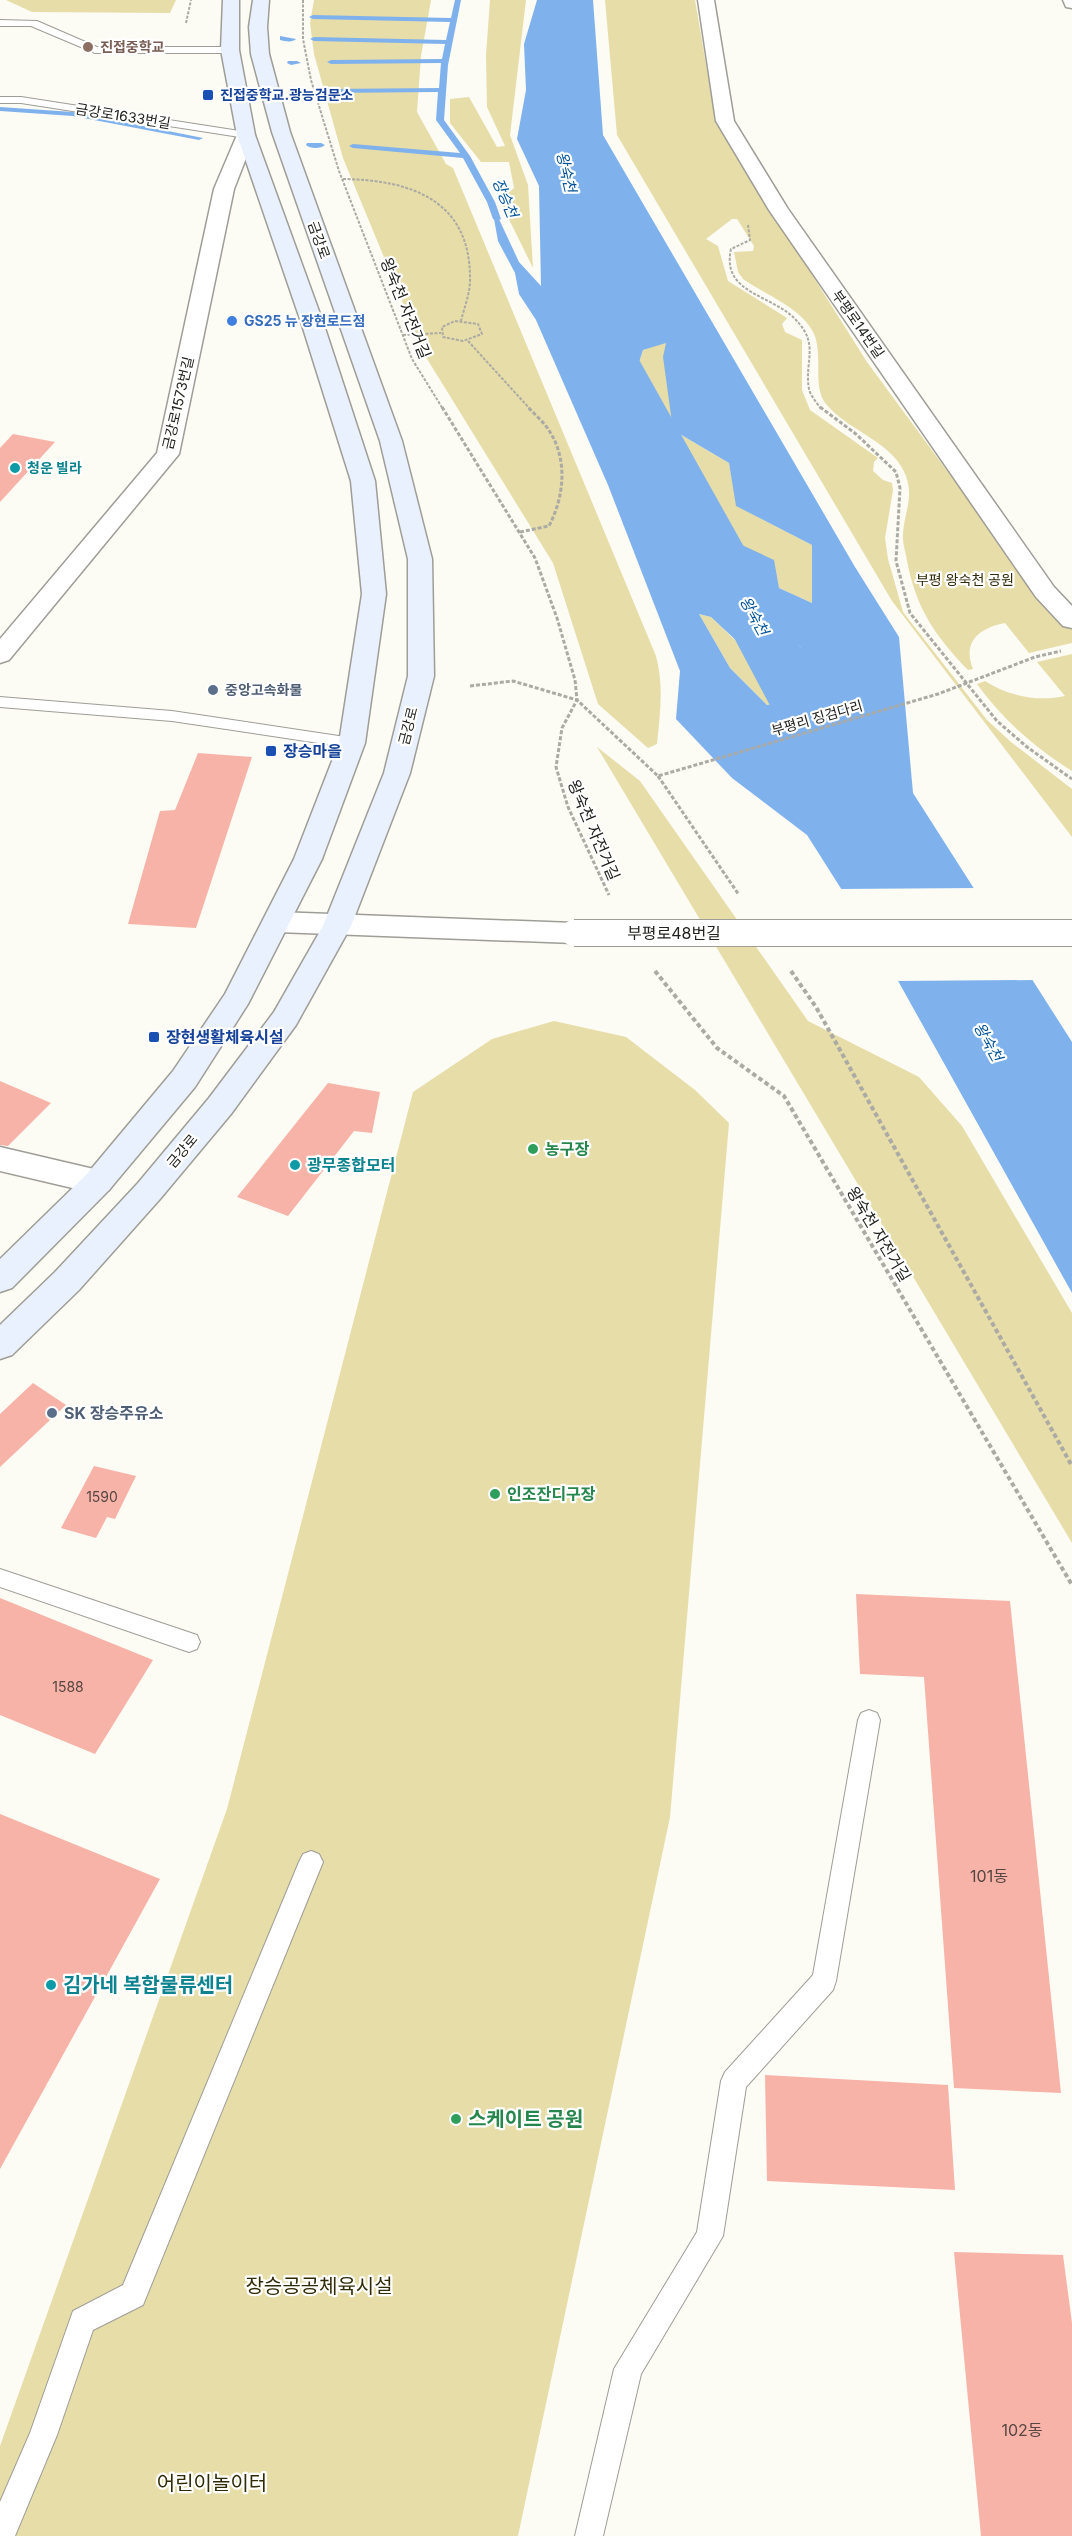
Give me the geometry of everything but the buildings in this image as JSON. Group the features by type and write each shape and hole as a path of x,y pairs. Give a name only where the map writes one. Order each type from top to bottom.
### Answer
{"main road":[{"name":"금강로","path":"0,1279 98,1182 184,1079 238,997 308,859 352,743 375,594 363,481 302,294 246,135 230,50 231,0"},
{"name":"금강로","path":"0,1346 67,1281 149,1191 220,1106 285,1018 337,926 397,773 421,676 420,559 391,441 280,132 260,54 258,27 261,0"}],"street":[{"name":"부평로14번길","path":"706,0 725,121 786,220 1046,592 1072,621"},
{"name":"금강로1573번길","path":"0,655 168,454 224,189 246,135"},
{"name":"부평로48번길","path":"277,922 574,933 1072,933"},
{"path":"0,1159 98,1182"}],"lane":[{"path":"0,14 13,23"},
{"path":"0,23 33,23 95,50 230,50"},
{"name":"금강로1633번길","path":"0,100 21,100 246,135"},
{"path":"0,702 172,716 352,743"},
{"path":"0,1578 189,1642"},
{"path":"589,2536 628,2369 710,2236 734,2081 824,1981 869,1720"},
{"path":"0,2536 43,2436 83,2321 133,2295 311,1862"}],"path":[{"path":"184,30 191,0"},
{"name":"왕숙천 자전거길","path":"303,0 303,39 311,80 342,179 412,359 535,558 557,618 575,680 577,700 562,728 556,767 568,807 612,903"},
{"path":"342,179 375,178 400,183 431,195 449,213 461,229 467,245 470,282 461,321"},
{"path":"750,232 750,240 731,249 728,262 734,280 794,317 806,331 811,347 809,390 823,412 856,434 896,472 900,488 896,561 910,613 968,682 997,721 1027,747 1072,779"},
{"path":"403,335 441,333 448,339 468,341 479,337 483,330 478,324 461,321 445,325 441,333"},
{"path":"468,341 550,431 559,449 563,468 559,509 549,526 520,532"},
{"name":"부평리 징검다리","path":"658,776 938,694 1035,657 1063,651"},
{"path":"470,686 513,681 577,700 658,776 741,898"},
{"name":"왕숙천 자전거길","path":"651,966 717,1048 784,1096 1072,1585"},
{"path":"789,967 816,1007 1072,1466"}],"green space":[{"path":"6,0 176,0 170,13 32,12"},
{"path":"314,0 431,0 421,56 417,112 446,164 453,168 656,656 661,689 657,744 648,748 598,704 553,563 424,354 343,158 314,54 310,23"},
{"path":"490,0 526,0 510,135 528,185 533,268 499,199 514,188 509,162 481,162 450,123 450,99 469,97 497,147 505,146 487,107 486,55"},
{"name":"부평 왕숙천 공원","path":"605,0 695,0 715,117 727,140 867,362 984,521 1072,629 1072,643 1029,653 1005,623 987,628 971,644 970,659 973,669 968,670 937,633 922,607 911,578 903,540 909,491 906,476 900,464 881,445 846,422 826,404 819,388 816,339 806,322 790,307 743,279 738,272 734,252 753,251 754,246 737,219 732,219 706,239 718,246 728,281 787,318 782,324 785,332 802,340 802,390 810,410 878,458 874,462 873,471 883,480 892,483 893,490 885,538 888,559 903,612 987,720 1011,742 1072,789 1072,837 892,601 617,135"},
{"path":"666,342 673,430 729,463 737,506 812,545 812,603 779,588 729,539 692,487 642,443 626,402 643,350"},
{"path":"713,578 725,582 769,624 800,646 805,674 817,696 767,705 730,668 699,614 711,617 739,644"},
{"path":"1072,654 1072,771 1045,753 1020,732 977,684 985,681 1003,691 1034,698 1065,696 1037,662"},
{"path":"597,747 640,781 808,1021 919,1077 962,1126 1072,1313 1072,1543"},
{"name":"장승공공체육시설","path":"554,1021 626,1037 695,1090 729,1123 670,1817 518,2536 0,2536 0,2446 227,1809 413,1092 492,1039"}],"water":[{"path":"537,0 593,0 603,135 855,567 899,637 913,793 1072,1042 1072,1293 887,961 807,835 732,778 676,719 680,671 608,485 536,320 519,294 515,273 498,241 491,202 519,262 541,286 539,186 517,139 526,90 524,44","holes":["666,343 663,357 673,430 729,463 736,506 812,545 812,603 779,588 774,560 729,539 692,487 642,443 626,402 643,350","714,578 725,582 769,624 800,646 805,674 817,696 767,705 730,668 699,614 711,617 741,645"]}],"pier":[{"path":"977,888 1035,980 895,981 837,889"}],"waterway":[{"path":"445,61 458,0"},
{"path":"313,17 453,20"},
{"path":"283,38 292,39"},
{"path":"314,39 448,42"},
{"path":"331,62 445,61"},
{"path":"445,61 440,120 466,156"},
{"path":"291,63 297,63"},
{"path":"326,91 442,90"},
{"name":"장승천","path":"0,109 73,114 199,138"},
{"name":"장승천","path":"310,145 321,145"},
{"name":"장승천","path":"353,146 466,156"},
{"name":"장승천","path":"466,156 491,202 497,219"},
{"name":"왕숙천","path":"593,287 607,349 852,798"}],"place":[{"name":"진접중학교","path":"88,47"},
{"name":"진접중학교.광능검문소","path":"208,95"},
{"name":"GS25 뉴 장현로드점","path":"232,321"},
{"name":"청운 빌라","path":"15,468"},
{"name":"중앙고속화물","path":"213,690"},
{"name":"장승마을","path":"271,751"},
{"name":"장현생활체육시설","path":"154,1037"},
{"name":"농구장","path":"533,1149"},
{"name":"광무종합모터","path":"295,1165"},
{"name":"SK 장승주유소","path":"52,1413"},
{"name":"인조잔디구장","path":"495,1494"},
{"name":"김가네 복합물류센터","path":"51,1985"},
{"name":"스케이트 공원","path":"456,2119"}],"park label":[{"name":"어린이놀이터","path":"212,2483"}]}
